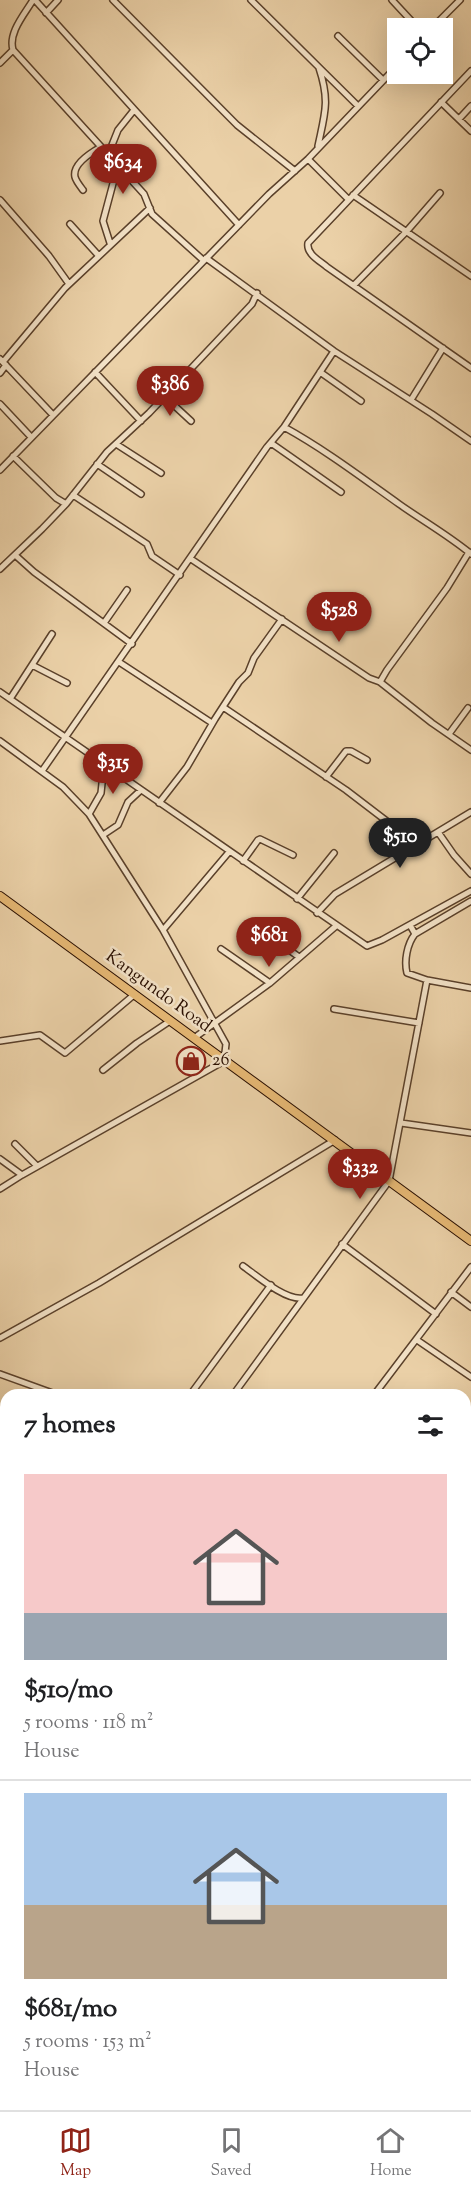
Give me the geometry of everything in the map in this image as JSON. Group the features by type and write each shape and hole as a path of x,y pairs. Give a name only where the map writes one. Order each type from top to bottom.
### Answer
{"highway":[{"name":"Kangundo Road","path":"0,896 471,1241"}],"street":[{"path":"239,225 34,0 14,33 11,42 14,50 144,194 152,214 205,259 334,351 471,441"},
{"path":"46,13 58,0"},
{"path":"113,0 237,124 295,171"},
{"path":"251,0 358,106"},
{"path":"392,0 409,18"},
{"path":"442,18 460,0"},
{"path":"338,36 383,80"},
{"path":"0,63 14,50"},
{"path":"318,66 326,88 327,100 318,148"},
{"path":"471,71 350,197 308,243 307,248 327,267 471,368"},
{"path":"0,470 269,194 308,159 387,76"},
{"path":"441,102 471,131"},
{"path":"459,119 471,106"},
{"path":"110,243 103,221 115,176 108,155 118,130 134,110"},
{"path":"83,190 74,172 85,158 101,147"},
{"path":"308,159 350,197 471,276"},
{"path":"354,285 440,193"},
{"path":"0,200 50,256 69,284"},
{"path":"0,373 3,362 69,284 110,243 150,208"},
{"path":"70,224 98,255"},
{"path":"0,569 66,504 97,464 165,397 248,309 257,294"},
{"path":"411,400 442,348"},
{"path":"42,771 284,427 334,351"},
{"path":"3,362 53,415"},
{"path":"94,372 141,421"},
{"path":"320,372 361,401"},
{"path":"165,397 191,421"},
{"path":"0,404 31,437"},
{"path":"284,427 312,442 426,523 457,541 470,553 380,682"},
{"path":"271,443 340,492"},
{"path":"116,444 161,473"},
{"path":"13,456 56,498 66,504"},
{"path":"97,464 141,494"},
{"path":"73,495 147,544 152,556 180,575"},
{"path":"15,555 34,572 132,644"},
{"path":"191,559 369,678 380,682 471,750"},
{"path":"104,623 127,590"},
{"path":"159,803 187,767 222,707 248,673 254,658 282,619"},
{"path":"10,699 52,634"},
{"path":"119,662 212,723"},
{"path":"32,665 67,683"},
{"path":"0,692 366,946 373,945 471,891"},
{"path":"222,707 326,777 418,845"},
{"path":"449,734 468,708"},
{"path":"0,741 63,787 89,814 163,930 225,1044 224,1061 0,1189"},
{"path":"326,777 346,751 351,751 367,760"},
{"path":"89,814 101,793 104,764"},
{"path":"103,835 118,825 128,802 141,790"},
{"path":"317,913 335,894 471,812"},
{"path":"438,832 471,874"},
{"path":"243,861 258,840 263,840 293,855"},
{"path":"163,930 229,852"},
{"path":"297,899 334,853"},
{"path":"471,901 415,934 410,941 405,970 409,975 427,980 471,988"},
{"path":"252,923 299,957"},
{"path":"410,925 415,934"},
{"path":"194,1038 270,982 336,926"},
{"path":"221,949 270,982"},
{"path":"237,1389 389,1181 427,980"},
{"path":"0,1041 40,1035 65,1053 135,994"},
{"path":"334,1009 419,1023"},
{"path":"103,1070 170,1021"},
{"path":"401,1123 471,1132"},
{"path":"0,1338 99,1283 334,1140"},
{"path":"15,1144 37,1166"},
{"path":"0,1159 22,1175"},
{"path":"342,1244 436,1314"},
{"path":"243,1266 293,1299 303,1298"},
{"path":"379,1389 471,1267"},
{"path":"194,1389 271,1285"},
{"path":"452,1292 471,1306"},
{"path":"417,1340 471,1377"},
{"path":"0,1374 41,1389"}],"place":[{"name":"26","path":"191,1061"}]}
